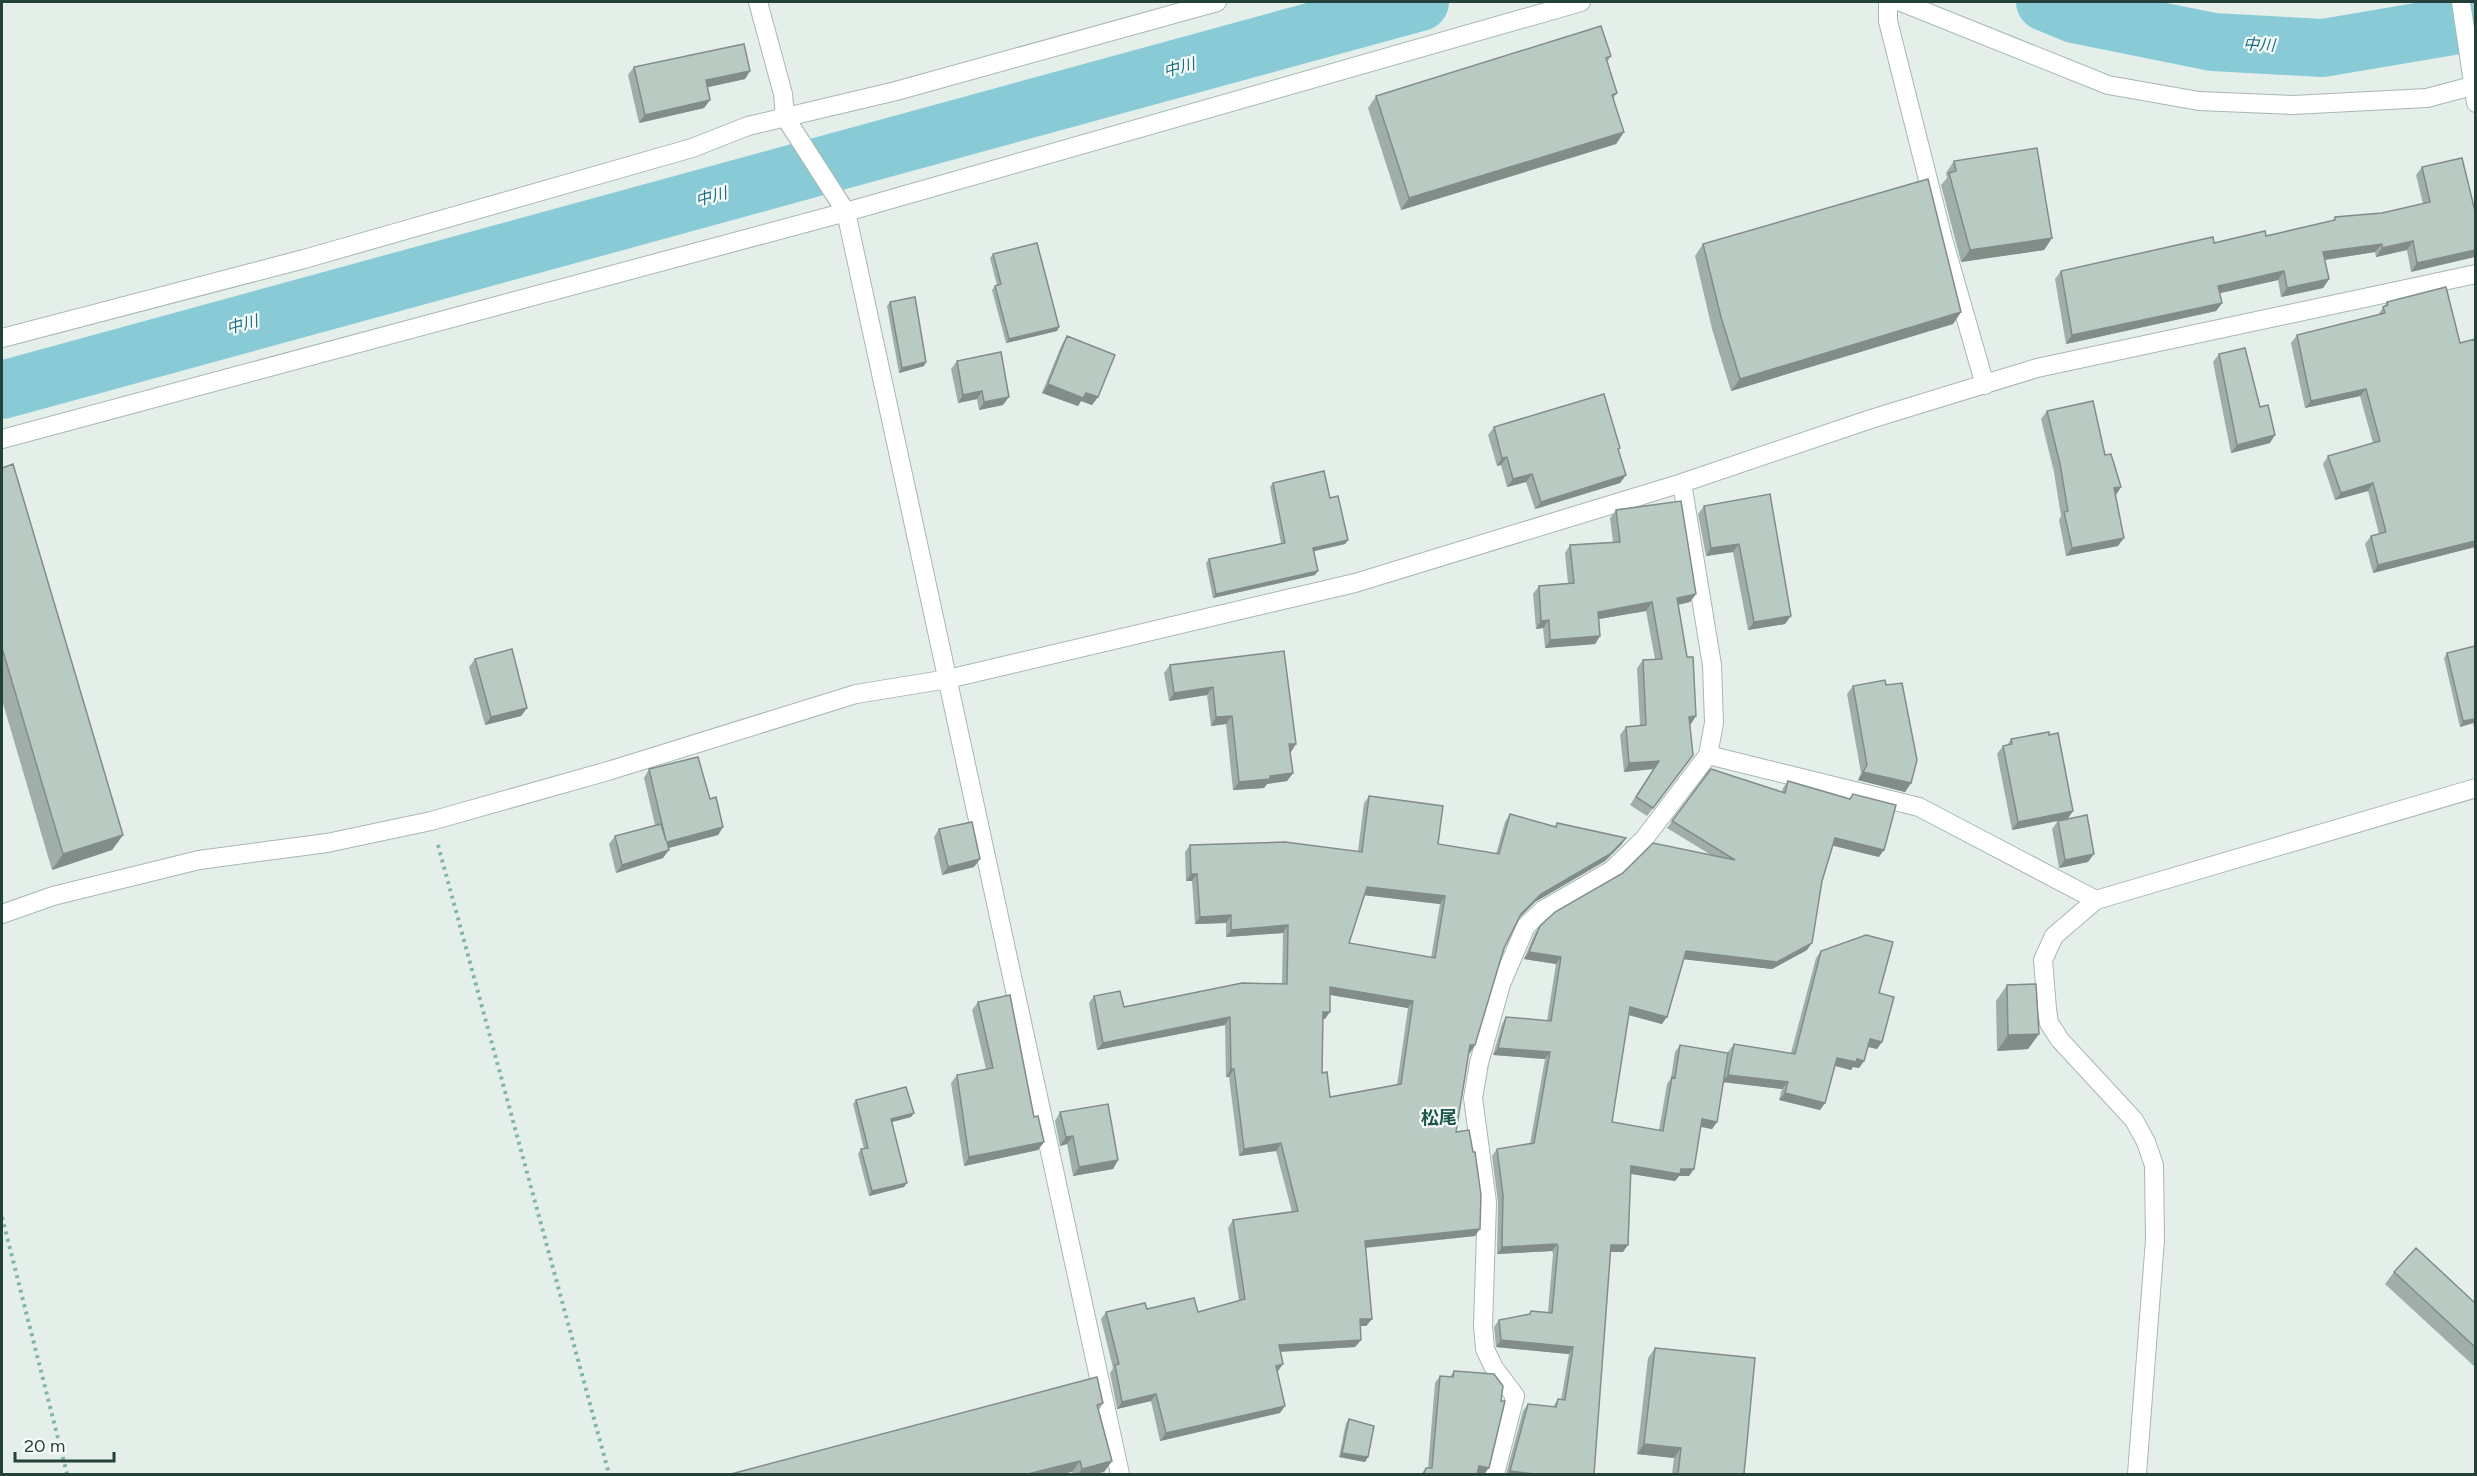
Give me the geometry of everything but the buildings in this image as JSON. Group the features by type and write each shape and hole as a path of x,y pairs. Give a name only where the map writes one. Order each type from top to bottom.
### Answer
{"street":[{"path":"758,2 783,94 785,117 846,212 1120,1474"},
{"path":"2,338 304,259 692,148 748,126 896,91 1217,2"},
{"path":"2,439 846,212 1581,2"},
{"path":"1888,2 1888,21 1943,239 1985,385"},
{"path":"1901,2 2108,85 2199,101 2293,105 2427,98 2473,86 2461,2"},
{"path":"2,914 53,896 199,860 327,843 431,821 608,771 856,694 948,679 1355,583 1682,483 1871,418 2037,368 2475,274"},
{"path":"1495,1474 1515,1396 1494,1368 1485,1349 1483,1326 1487,1202 1473,1098 1479,1063 1498,996 1526,926 1543,910 1612,870 1644,839 1708,755 1714,723 1712,665 1682,483"},
{"path":"1708,755 1919,807 2096,900"},
{"path":"2137,1474 2155,1240 2154,1166 2146,1142 2134,1120 2060,1040 2049,1023 2043,960 2054,936 2096,900 2475,788"}],"path":[{"path":"431,821 609,1474"},
{"path":"2,1217 67,1474"}],"waterway":[{"name":"中川","path":"2,390 1420,2"},
{"name":"中川","path":"2045,2 2074,14 2213,42 2323,48 2476,22"}],"district":[{"name":"松尾","path":"1439,1118"}]}
